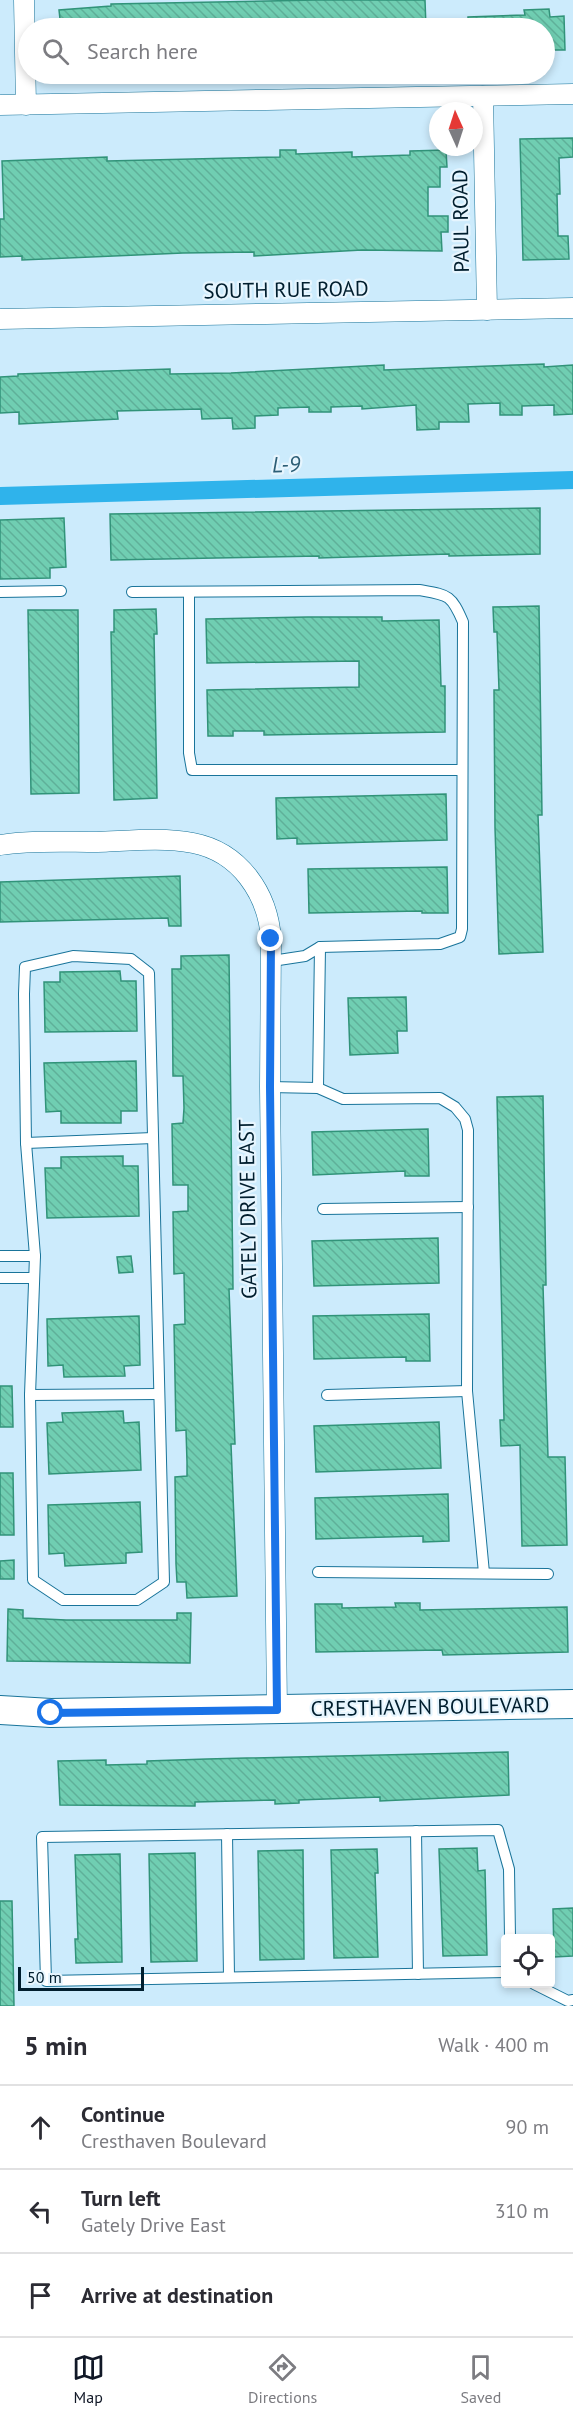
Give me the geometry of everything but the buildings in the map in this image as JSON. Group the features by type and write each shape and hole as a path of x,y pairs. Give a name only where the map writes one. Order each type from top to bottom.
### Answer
{"street":[{"path":"24,0 24,18"},
{"path":"26,84 26,105"},
{"path":"0,105 573,94"},
{"name":"PAUL ROAD","path":"483,96 487,310"},
{"name":"SOUTH RUE ROAD","path":"0,319 573,308"},
{"name":"GATELY DRIVE EAST","path":"0,845 170,840 192,842 215,850 236,863 252,881 264,903 271,927 272,961 270,1087 277,1710"},
{"name":"CRESTHAVEN BOULEVARD","path":"0,1710 51,1713 573,1704"}],"lane":[{"path":"132,592 419,590 446,594 454,602 463,622 462,929 460,937 440,944 320,947 305,956 272,961"},
{"path":"0,592 61,591"},
{"path":"189,592 189,753 192,770 462,770"},
{"path":"318,1088 320,947"},
{"path":"72,956 131,959 149,972 153,1138 164,1582 137,1600 63,1600 33,1580 30,1395 34,1256 26,1143 25,967 72,956"},
{"path":"270,1087 318,1088 342,1099 440,1098 455,1107 465,1119 468,1130 467,1391 484,1573"},
{"path":"26,1143 153,1138"},
{"path":"323,1209 468,1207"},
{"path":"0,1256 34,1256"},
{"path":"0,1278 34,1278"},
{"path":"327,1395 467,1391"},
{"path":"30,1395 159,1394"},
{"path":"318,1572 548,1574"},
{"path":"501,1972 46,1981 42,1837 498,1830 509,1869 510,1934"},
{"path":"416,1831 418,1974"},
{"path":"227,1834 229,1977"},
{"path":"543,1988 570,2002"}],"waterway":[{"name":"L-9","path":"0,496 573,480"}],"route":[{"path":"51,1713 277,1710 270,1087 271,939"}]}
